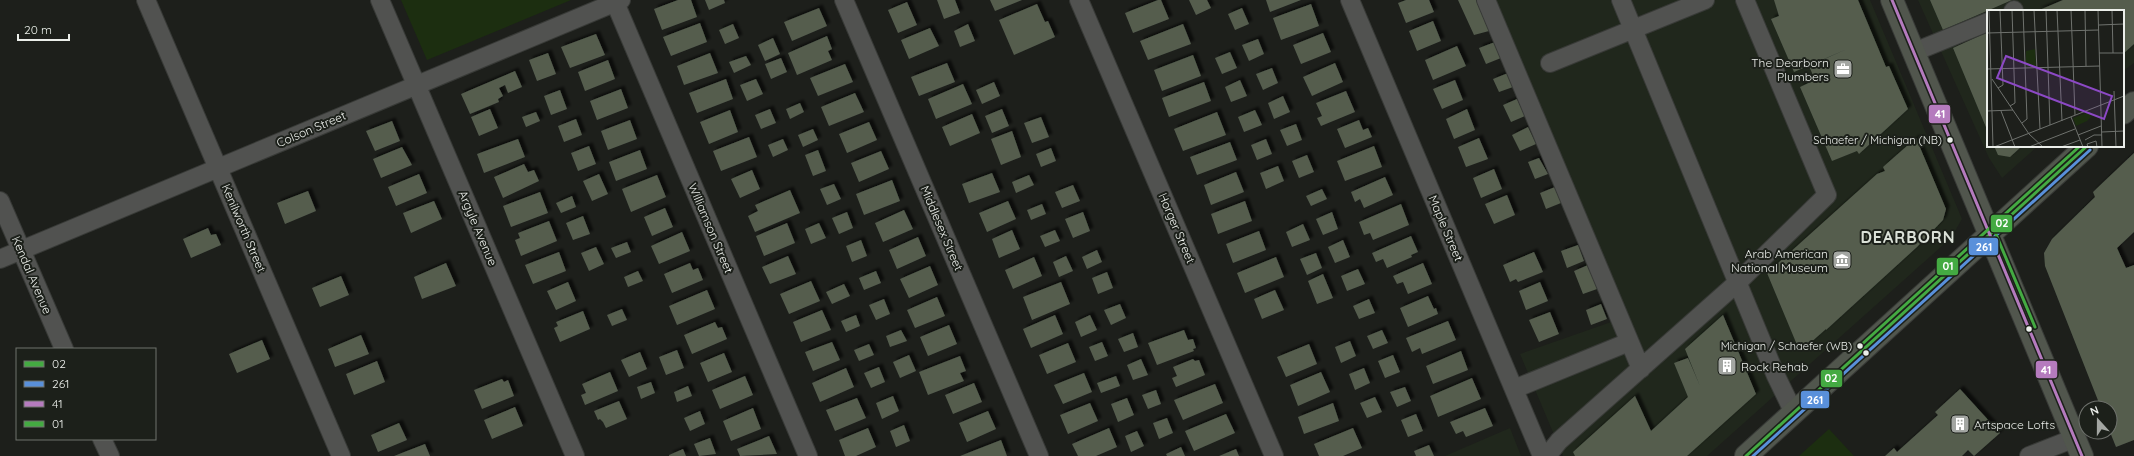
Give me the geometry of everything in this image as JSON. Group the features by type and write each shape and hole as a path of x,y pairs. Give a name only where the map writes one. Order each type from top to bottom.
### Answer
{"main road":[{"path":"1892,0 2079,447"},
{"path":"2124,112 2134,103"},
{"path":"1746,456 2085,147"}],"street":[{"name":"Kenilworth Street","path":"146,0 341,456"},
{"name":"Argyle Avenue","path":"380,0 575,456"},
{"name":"Middlesex Street","path":"844,0 1039,456"},
{"name":"Horger Street","path":"1079,0 1274,456"},
{"name":"Maple Street","path":"1350,0 1542,456"},
{"path":"1486,0 1641,369"},
{"path":"1621,0 1776,376 1794,413"},
{"path":"1550,63 1705,0"},
{"path":"1547,456 1559,441 1738,282 1826,194 1745,0"},
{"name":"Colson Street","path":"0,259 616,1"},
{"name":"Williamson Street","path":"616,1 808,456"},
{"path":"1914,52 1987,22"},
{"name":"Kendal Avenue","path":"0,201 64,348"},
{"path":"1514,389 1629,342"},
{"path":"102,440 110,456"},
{"path":"2029,456 2079,447"}],"shaded area":[{"path":"1479,0 1870,0 1962,219 1951,238 1707,456 1563,456 1520,354 1614,321"},
{"path":"1918,0 2134,0 2134,63 2124,70 2124,10 1987,10 1987,147 2037,147 2002,178 1989,158"},
{"path":"1510,428 1521,456 1445,456"}],"green space":[{"path":"401,0 571,0 427,60"},
{"path":"1829,429 1854,456 1799,456"}],"building":[{"path":"678,0 691,0 697,17 662,30 654,9"},
{"path":"705,0 724,0 725,3 709,10"},
{"path":"937,0 955,0 960,13 944,19"},
{"path":"990,0 1022,0 995,11"},
{"path":"1161,0 1169,19 1133,33 1125,13"},
{"path":"1189,0 1207,0 1211,8 1196,15"},
{"path":"1266,0 1301,0 1270,12"},
{"path":"1406,0 1429,0 1434,12 1406,23 1398,3"},
{"path":"1458,0 1476,0 1489,31 1474,35"},
{"path":"1774,0 1858,0 1886,67 1889,66 1908,109 1859,154 1857,151 1832,161 1800,87 1815,80 1809,66 1847,49 1794,72 1771,19 1779,16"},
{"path":"1930,0 2012,0 1987,10 1943,30"},
{"path":"2063,0 2134,0 2134,44 2124,53 2124,10 2039,10"},
{"path":"907,2 917,25 898,33 888,10"},
{"path":"1037,4 1045,22 1048,21 1055,37 1014,55 999,20"},
{"path":"1311,4 1319,26 1281,40 1273,18"},
{"path":"819,8 827,26 792,41 784,22"},
{"path":"1242,8 1249,24 1235,30 1228,14"},
{"path":"1433,21 1441,41 1417,51 1409,31"},
{"path":"700,23 707,42 671,56 663,37"},
{"path":"733,24 739,38 725,44 719,30"},
{"path":"968,24 975,41 960,47 954,31"},
{"path":"1183,24 1191,44 1148,60 1140,41"},
{"path":"930,28 939,46 909,59 901,40"},
{"path":"1987,32 1987,130 1953,48"},
{"path":"1323,33 1331,52 1301,64 1293,45"},
{"path":"596,34 605,55 570,68 561,47"},
{"path":"827,36 832,49 828,51 832,60 797,75 788,53"},
{"path":"773,38 780,54 765,61 758,45"},
{"path":"1258,39 1264,54 1249,61 1242,45"},
{"path":"1495,42 1501,58 1486,64 1479,48"},
{"path":"1457,46 1466,66 1433,80 1425,60"},
{"path":"1230,52 1237,68 1222,74 1215,58"},
{"path":"548,53 556,74 537,81 529,60"},
{"path":"710,53 718,73 684,85 677,66"},
{"path":"1193,55 1201,76 1162,91 1154,70"},
{"path":"746,56 751,65 734,73 729,62"},
{"path":"781,58 787,72 771,79 765,64"},
{"path":"608,60 615,79 585,91 578,72"},
{"path":"947,63 955,82 919,96 911,77"},
{"path":"1335,63 1343,82 1312,96 1303,77"},
{"path":"845,64 853,82 818,96 810,78"},
{"path":"1272,68 1278,83 1263,90 1256,74"},
{"path":"515,71 522,87 508,93 505,85 499,88 503,96 498,99 499,102 470,114 461,94"},
{"path":"1508,73 1513,87 1499,92 1493,79"},
{"path":"726,79 733,99 697,113 689,93"},
{"path":"756,79 763,94 747,101 740,85"},
{"path":"1240,80 1247,96 1231,102 1225,87"},
{"path":"1455,80 1463,100 1442,109 1433,89"},
{"path":"994,82 1000,96 982,104 976,90"},
{"path":"1204,82 1211,101 1169,117 1162,98"},
{"path":"963,84 972,104 936,119 928,99"},
{"path":"621,89 628,108 597,120 590,101"},
{"path":"560,90 567,109 551,115 544,96"},
{"path":"1346,91 1355,112 1321,126 1317,118 1322,116 1316,103"},
{"path":"855,93 864,112 829,126 821,107"},
{"path":"1283,96 1290,112 1274,119 1268,103"},
{"path":"1517,99 1525,116 1511,122 1503,105"},
{"path":"800,103 804,112 790,119 786,109"},
{"path":"490,109 498,128 479,136 471,117"},
{"path":"770,109 776,123 761,129 755,115"},
{"path":"1002,109 1009,126 992,133 985,116"},
{"path":"1467,109 1475,130 1454,139 1446,119"},
{"path":"730,110 738,132 709,144 700,122"},
{"path":"1255,110 1262,125 1244,132 1238,117"},
{"path":"536,112 540,121 526,127 522,117"},
{"path":"1217,112 1226,135 1183,151 1174,129"},
{"path":"972,114 980,133 950,146 942,127"},
{"path":"1041,117 1049,137 1032,143 1024,123"},
{"path":"576,119 582,135 564,142 558,126"},
{"path":"630,120 637,139 608,150 601,131"},
{"path":"1359,120 1363,130 1368,128 1372,137 1345,148 1337,129"},
{"path":"392,121 400,141 375,151 366,131"},
{"path":"869,122 877,140 847,153 839,134"},
{"path":"1296,124 1302,140 1287,146 1280,130"},
{"path":"1528,127 1536,144 1520,151 1512,135"},
{"path":"813,129 818,140 803,147 798,135"},
{"path":"1012,131 1021,157 1001,165 991,139"},
{"path":"749,137 757,157 721,171 713,151"},
{"path":"1479,138 1488,159 1466,167 1458,147"},
{"path":"1916,138 1946,209 1943,220 1917,247 1800,352 1767,273 1877,174 1885,171 1883,167"},
{"path":"518,139 525,157 484,173 477,154"},
{"path":"783,139 788,150 773,157 768,145"},
{"path":"1266,139 1272,154 1257,160 1251,145"},
{"path":"1230,142 1237,160 1197,175 1190,157"},
{"path":"589,146 596,164 578,171 571,153"},
{"path":"1374,146 1382,167 1345,181 1337,161"},
{"path":"402,147 412,165 381,178 373,159"},
{"path":"1994,147 2021,147 2010,157 1998,155"},
{"path":"1051,148 1056,161 1041,167 1036,154"},
{"path":"640,150 647,169 616,181 609,162"},
{"path":"818,150 826,171 813,176 805,155"},
{"path":"881,151 889,169 859,182 851,163"},
{"path":"2134,153 2134,232 2117,248 2126,268 2134,265 2134,440 2116,447 2113,440 2118,440 2118,400 2098,400 2045,266 2044,253 2052,239 2095,197 2093,192"},
{"path":"1307,155 1314,172 1299,178 1292,161"},
{"path":"1539,158 1548,174 1535,179 1528,162"},
{"path":"524,164 528,172 534,170 539,181 503,198 494,177"},
{"path":"1278,166 1284,181 1266,189 1260,173"},
{"path":"1494,169 1502,189 1481,198 1473,178"},
{"path":"752,170 760,189 740,198 731,179"},
{"path":"1236,172 1244,192 1211,205 1204,185"},
{"path":"992,173 1000,192 969,203 962,184"},
{"path":"419,174 427,193 396,206 388,187"},
{"path":"599,174 608,194 592,201 583,181"},
{"path":"657,175 666,197 631,212 622,189"},
{"path":"1029,175 1034,185 1016,193 1012,182"},
{"path":"1385,177 1393,195 1364,208 1360,199 1355,202 1351,192"},
{"path":"892,180 900,201 864,215 856,194"},
{"path":"834,184 841,199 827,205 820,189"},
{"path":"1073,185 1080,201 1062,208 1055,192"},
{"path":"1555,187 1561,203 1546,209 1540,193"},
{"path":"1322,189 1327,199 1311,206 1306,196"},
{"path":"790,190 800,213 755,232 748,216 758,211 755,205"},
{"path":"308,191 316,211 285,224 277,203"},
{"path":"540,192 548,213 511,227 503,206"},
{"path":"1507,195 1515,215 1494,224 1485,204"},
{"path":"572,196 576,207 561,213 556,203"},
{"path":"434,201 442,219 411,233 403,213"},
{"path":"1008,201 1016,219 987,232 979,213"},
{"path":"1245,201 1252,221 1218,234 1211,214"},
{"path":"1042,204 1046,214 1031,220 1027,210"},
{"path":"1401,204 1409,225 1373,240 1370,233 1364,235 1359,222"},
{"path":"665,208 673,227 652,236 644,217"},
{"path":"904,210 913,229 883,242 875,223"},
{"path":"847,212 853,228 839,234 832,218"},
{"path":"1083,212 1090,231 1073,238 1065,219"},
{"path":"1332,212 1338,229 1323,235 1316,219"},
{"path":"583,216 590,234 573,240 566,223"},
{"path":"549,221 557,241 521,256 515,240 520,238 518,233"},
{"path":"787,223 795,243 764,256 756,236"},
{"path":"819,223 826,238 811,244 805,229"},
{"path":"1303,224 1310,240 1292,247 1286,232"},
{"path":"208,228 211,235 216,234 221,245 191,258 183,239"},
{"path":"1012,230 1020,249 999,258 992,239"},
{"path":"1055,230 1060,241 1045,247 1040,236"},
{"path":"1259,231 1266,250 1233,263 1226,244"},
{"path":"682,232 690,251 659,264 651,246"},
{"path":"1411,236 1418,252 1411,255 1412,257 1387,268 1383,259 1376,262 1372,253"},
{"path":"918,237 926,256 897,269 889,250"},
{"path":"861,240 867,256 852,262 846,246"},
{"path":"1343,240 1350,257 1335,263 1328,247"},
{"path":"627,242 631,252 616,258 611,248"},
{"path":"1578,245 1584,261 1567,268 1561,251"},
{"path":"596,247 604,264 589,271 581,253"},
{"path":"1097,250 1102,262 1087,269 1082,257"},
{"path":"559,252 566,271 533,284 525,265"},
{"path":"1534,252 1543,272 1518,282 1516,279 1510,282 1503,265"},
{"path":"1316,253 1322,268 1307,275 1300,259"},
{"path":"788,256 796,274 770,284 762,267"},
{"path":"1066,256 1073,271 1059,277 1053,262"},
{"path":"1034,257 1042,276 1013,289 1005,270"},
{"path":"1276,257 1284,277 1245,293 1237,273"},
{"path":"446,263 456,286 422,299 414,277"},
{"path":"690,263 693,270 698,268 703,280 672,293 664,274"},
{"path":"1423,263 1432,284 1408,294 1403,282 1397,284 1393,276"},
{"path":"1588,265 1597,289 1583,294 1574,271"},
{"path":"930,266 938,285 909,298 900,279"},
{"path":"1358,269 1365,284 1347,291 1341,276"},
{"path":"638,271 643,281 628,287 624,277"},
{"path":"876,271 881,283 864,290 859,278"},
{"path":"1107,272 1113,288 1098,294 1092,278"},
{"path":"1323,274 1333,298 1317,304 1308,281"},
{"path":"341,276 349,295 320,307 312,288"},
{"path":"811,281 820,301 789,314 780,294"},
{"path":"568,282 576,301 556,310 547,291"},
{"path":"1061,282 1070,304 1032,320 1023,297"},
{"path":"1540,282 1548,301 1526,310 1519,291"},
{"path":"844,284 850,296 832,304 826,292"},
{"path":"707,290 715,309 677,325 669,306"},
{"path":"1275,290 1284,310 1262,319 1254,299"},
{"path":"1428,296 1438,314 1408,327 1400,308"},
{"path":"937,297 945,316 915,328 907,310"},
{"path":"884,299 890,314 876,320 869,305"},
{"path":"1369,299 1375,313 1359,319 1353,306"},
{"path":"1120,304 1126,318 1111,325 1104,310"},
{"path":"1601,304 1607,319 1591,325 1586,310"},
{"path":"622,309 627,320 612,326 607,315"},
{"path":"822,310 831,330 801,342 793,322"},
{"path":"583,311 590,329 560,342 554,328 558,326 556,322"},
{"path":"1550,312 1559,334 1539,342 1529,320"},
{"path":"856,315 860,326 846,332 841,321"},
{"path":"1055,315 1063,334 1031,348 1023,329"},
{"path":"1090,315 1097,330 1081,337 1075,322"},
{"path":"1723,315 1756,394 1687,456 1575,456 1573,452 1635,396 1651,431 1688,397 1674,363 1688,358 1700,386 1685,349"},
{"path":"1448,321 1456,340 1422,354 1420,348 1412,352 1406,338"},
{"path":"715,322 718,328 722,327 727,339 692,354 684,335"},
{"path":"949,325 957,344 928,356 920,337"},
{"path":"901,330 907,341 890,347 886,336"},
{"path":"1184,330 1188,340 1193,339 1196,348 1193,349 1194,351 1157,365 1148,343"},
{"path":"1382,330 1388,343 1373,349 1367,336"},
{"path":"1133,333 1138,347 1124,352 1118,339"},
{"path":"361,335 369,354 335,367 328,349"},
{"path":"262,340 270,359 237,373 229,354"},
{"path":"1350,341 1356,356 1341,363 1335,347"},
{"path":"832,342 840,360 813,371 805,352"},
{"path":"1102,342 1108,356 1095,361 1089,347"},
{"path":"1068,343 1076,362 1047,374 1039,355"},
{"path":"869,344 874,355 859,361 854,350"},
{"path":"1309,344 1317,364 1286,377 1277,357"},
{"path":"677,350 684,368 666,375 659,357"},
{"path":"1461,351 1468,370 1433,384 1426,366"},
{"path":"640,352 647,369 629,377 621,360"},
{"path":"724,353 732,372 708,382 700,363"},
{"path":"909,355 916,371 900,378 893,362"},
{"path":"1393,355 1400,372 1385,378 1378,361"},
{"path":"960,356 966,371 960,373 964,381 928,395 919,372"},
{"path":"1141,359 1148,375 1133,380 1127,365"},
{"path":"1193,359 1195,361 1199,360 1205,375 1176,387 1172,378 1177,376 1173,367"},
{"path":"377,361 385,382 354,395 346,374"},
{"path":"879,367 885,382 871,388 864,373"},
{"path":"846,368 854,387 820,402 812,383"},
{"path":"1364,368 1370,383 1355,390 1349,374"},
{"path":"610,372 618,391 585,405 581,395 586,393 582,384"},
{"path":"1321,372 1330,392 1298,406 1290,385"},
{"path":"1084,373 1092,392 1063,404 1054,385"},
{"path":"745,376 753,395 720,409 712,390"},
{"path":"1116,376 1120,386 1101,393 1097,383"},
{"path":"1472,378 1481,399 1438,417 1430,396"},
{"path":"502,379 504,382 508,380 514,396 482,409 474,390"},
{"path":"651,382 655,393 641,399 637,387"},
{"path":"974,383 982,402 953,414 945,395"},
{"path":"1215,384 1223,403 1183,420 1174,400"},
{"path":"688,386 692,396 677,402 674,392"},
{"path":"1405,387 1411,401 1397,407 1390,392"},
{"name":"Artspace Lofts","path":"1960,389 2000,433 1974,456 1968,450 1962,456 1885,456 1894,448 1897,452 1938,415 1935,412"},
{"path":"1156,390 1161,404 1148,409 1142,395"},
{"path":"893,396 899,411 882,419 876,403"},
{"path":"1375,397 1382,412 1367,418 1360,403"},
{"path":"857,398 866,418 835,431 826,410"},
{"path":"1127,398 1134,415 1118,422 1111,404"},
{"path":"619,401 627,419 606,428 600,419 598,420 594,411"},
{"path":"1090,403 1098,421 1068,434 1060,415"},
{"path":"1333,403 1339,421 1304,434 1298,417"},
{"path":"515,407 523,426 492,439 484,420"},
{"path":"753,408 761,429 731,441 723,421"},
{"path":"1485,408 1493,426 1466,437 1463,431 1456,434 1450,422"},
{"path":"700,411 705,424 690,431 684,418"},
{"path":"988,411 996,429 967,442 959,423"},
{"path":"1226,414 1235,433 1194,451 1185,431"},
{"path":"1416,414 1423,431 1408,437 1401,420"},
{"path":"1167,418 1173,433 1159,439 1153,423"},
{"path":"399,423 407,440 378,452 371,435"},
{"path":"904,425 910,441 896,447 890,431"},
{"path":"868,428 876,447 856,456 845,456 839,440"},
{"path":"1109,428 1117,447 1096,456 1078,456 1072,444"},
{"path":"1353,428 1362,448 1343,456 1319,456 1314,444"},
{"path":"1137,431 1144,446 1131,452 1125,436"},
{"path":"769,436 777,454 740,456 737,449"},
{"path":"710,438 716,454 699,456 694,444"},
{"path":"1001,440 1007,456 960,456"},
{"path":"425,444 430,456 394,456"},
{"path":"1429,445 1434,456 1416,456 1414,451"},
{"path":"1181,447 1185,456 1167,456 1166,454"},
{"path":"683,449 686,456 669,456 669,455"},
{"path":"1236,449 1239,456 1219,456"}],"transit line":[{"name":"41","path":"1892,0 2082,456"},
{"name":"01","path":"1860,346 2079,147"},
{"name":"02","path":"1746,456 2086,147"},
{"name":"261","path":"1753,456 2090,150"},
{"name":"01","path":"1995,232 2035,327"}],"place":[{"name":"The Dearborn Plumbers","path":"1843,69"},
{"name":"Schaefer / Michigan (NB)","path":"1950,140"},
{"name":"Arab American National Museum","path":"1842,260"},
{"name":"Michigan / Schaefer (WB)","path":"1860,346"},
{"name":"Rock Rehab","path":"1727,366"},
{"name":"Artspace Lofts","path":"1960,424"}],"district":[{"name":"DEARBORN","path":"1908,237"}]}
